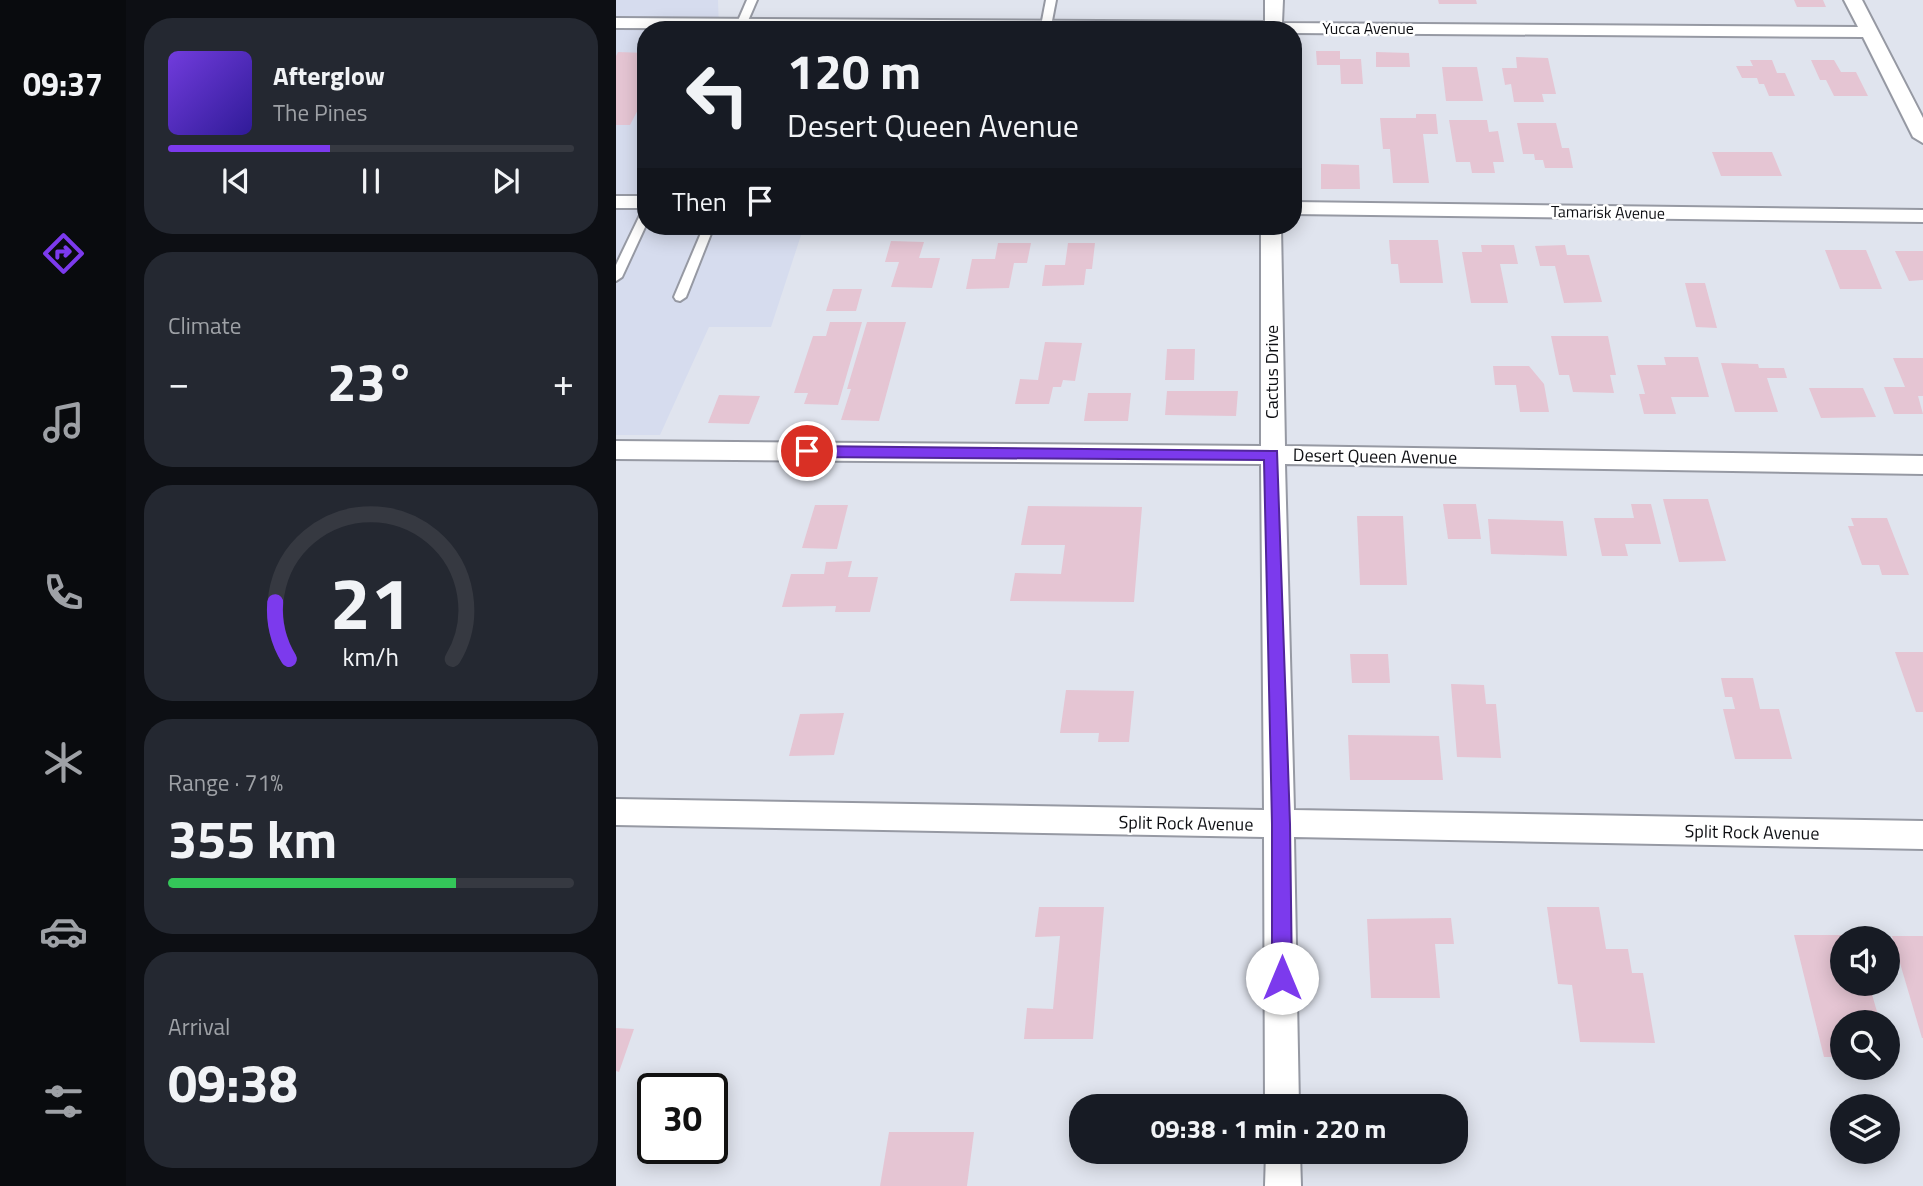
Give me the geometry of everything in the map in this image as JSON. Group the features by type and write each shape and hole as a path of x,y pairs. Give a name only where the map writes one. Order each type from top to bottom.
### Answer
{"street":[{"path":"1273,21 1274,0"},
{"path":"1853,0 1923,137"},
{"name":"Yucca Avenue","path":"616,23 637,24"},
{"name":"Yucca Avenue","path":"1302,29 1869,32"},
{"path":"616,202 637,202"},
{"name":"Tamarisk Avenue","path":"1302,208 1923,216"},
{"name":"Cactus Drive","path":"1271,235 1272,454 1281,824 1282,1094"},
{"name":"Desert Queen Avenue","path":"616,450 1272,454 1923,465"},
{"name":"Split Rock Avenue","path":"616,812 1923,835"},
{"path":"1283,1164 1283,1186"}],"lane":[{"path":"743,21 752,0"},
{"path":"1047,21 1051,0"},
{"path":"616,277 637,232"},
{"path":"680,297 705,235"}],"shaded area":[{"path":"616,0 718,0 719,21 637,21 637,235 801,235 771,327 709,327 660,435 616,435"}],"building":[{"path":"1438,0 1476,0 1477,4 1439,4"},
{"path":"1794,0 1823,0 1826,7 1797,7"},
{"path":"1316,51 1340,51 1340,59 1361,59 1363,84 1341,84 1340,65 1317,65"},
{"path":"618,52 637,53 637,112 630,125 616,125"},
{"path":"1376,52 1409,53 1410,67 1376,67"},
{"path":"1516,57 1548,58 1556,94 1542,94 1544,102 1514,102 1511,84 1505,85 1502,68 1517,68"},
{"path":"1750,60 1772,60 1777,73 1785,73 1795,96 1769,96 1764,84 1759,84 1757,78 1742,78 1736,66 1753,66"},
{"path":"1811,60 1834,60 1841,72 1856,72 1868,96 1834,96 1826,80 1820,80"},
{"path":"1442,67 1477,67 1483,101 1446,101"},
{"path":"1416,114 1436,114 1438,134 1423,134 1429,183 1393,183 1390,149 1383,149 1380,118 1416,118"},
{"path":"1449,120 1487,120 1489,132 1498,131 1504,162 1493,162 1495,173 1472,173 1470,162 1456,162"},
{"path":"1517,123 1556,123 1562,148 1569,148 1573,168 1545,168 1543,160 1535,160 1534,154 1523,154"},
{"path":"1712,152 1772,152 1782,176 1721,176"},
{"path":"1321,164 1359,165 1360,189 1321,189"},
{"path":"1389,240 1438,240 1443,283 1400,283 1398,264 1391,264"},
{"path":"891,241 924,242 919,258 940,258 932,288 891,287 899,262 885,262"},
{"path":"998,243 1031,243 1027,263 1014,263 1009,288 966,289 972,259 995,259"},
{"path":"1068,243 1095,243 1092,269 1086,269 1084,285 1042,286 1045,265 1065,265"},
{"path":"1481,245 1514,245 1518,264 1500,264 1508,303 1471,303 1462,252 1482,252"},
{"path":"1565,245 1567,255 1589,255 1602,302 1564,303 1555,266 1540,266 1535,246"},
{"path":"1825,250 1866,250 1882,289 1840,289"},
{"path":"1895,251 1923,251 1923,280 1909,281"},
{"path":"1685,283 1705,283 1717,328 1696,327"},
{"path":"833,289 862,289 856,311 826,311"},
{"path":"830,322 862,322 838,405 804,404 808,393 794,393 813,336 826,336"},
{"path":"867,322 906,322 879,421 841,420 851,389 847,389"},
{"path":"1551,336 1608,336 1616,375 1610,375 1614,393 1573,392 1569,375 1559,375"},
{"path":"1045,342 1082,343 1075,381 1063,380 1061,387 1053,387 1049,404 1015,404 1020,379 1038,380"},
{"path":"1167,349 1195,349 1194,380 1165,380"},
{"path":"1664,357 1698,357 1709,397 1671,397 1676,414 1644,414 1639,394 1645,394 1637,365 1666,365"},
{"path":"1893,358 1923,358 1923,396 1918,396 1923,414 1894,414 1884,387 1905,387"},
{"path":"1721,363 1784,368 1787,378 1767,378 1778,412 1735,412"},
{"path":"1493,366 1529,366 1544,384 1549,412 1520,412 1516,385 1495,385"},
{"path":"1809,388 1863,388 1876,417 1821,418"},
{"path":"1167,391 1238,391 1236,416 1165,415"},
{"path":"1088,393 1131,393 1128,421 1084,421"},
{"path":"719,395 760,396 749,424 708,423"},
{"path":"1663,499 1708,499 1726,561 1679,562"},
{"path":"1443,504 1476,504 1481,539 1448,539"},
{"path":"1631,504 1651,504 1661,544 1625,544 1628,556 1602,556 1594,518 1634,518"},
{"path":"815,505 848,505 837,549 802,548"},
{"path":"1028,506 1142,507 1134,602 1010,601 1015,573 1061,574 1065,545 1021,545"},
{"path":"1357,516 1403,516 1407,585 1360,585"},
{"path":"1851,518 1887,518 1909,575 1882,575 1879,565 1862,565 1848,526 1854,526"},
{"path":"1488,519 1563,521 1567,556 1491,554"},
{"path":"852,561 848,577 878,577 870,612 835,612 836,606 782,607 791,574 824,574 826,562"},
{"path":"1895,652 1923,652 1923,712 1916,712"},
{"path":"1350,654 1388,654 1390,683 1352,683"},
{"path":"1721,678 1753,678 1760,709 1779,709 1792,759 1735,759 1723,709 1735,709 1732,697 1725,697"},
{"path":"1451,684 1484,685 1486,704 1496,704 1501,758 1457,757"},
{"path":"1066,690 1134,691 1129,742 1098,742 1099,733 1060,733"},
{"path":"844,713 834,755 789,756 800,714"},
{"path":"1348,735 1439,736 1443,780 1350,780"},
{"path":"1039,907 1104,907 1093,1039 1024,1039 1027,1008 1053,1009 1060,936 1035,937"},
{"path":"1547,907 1599,907 1606,949 1628,949 1632,973 1643,973 1655,1043 1580,1042 1572,985 1558,984"},
{"path":"1451,918 1454,944 1435,944 1440,998 1371,998 1367,919"},
{"path":"1794,935 1830,935 1830,996 1872,996 1877,1010 1830,1010 1830,1057 1824,1057"},
{"path":"1900,936 1923,936 1922,1038 1900,963"},
{"path":"616,1028 634,1029 619,1072 616,1071"},
{"path":"889,1132 974,1132 967,1186 880,1186"}],"route":[{"path":"807,451 1272,454 1282,978"}]}
